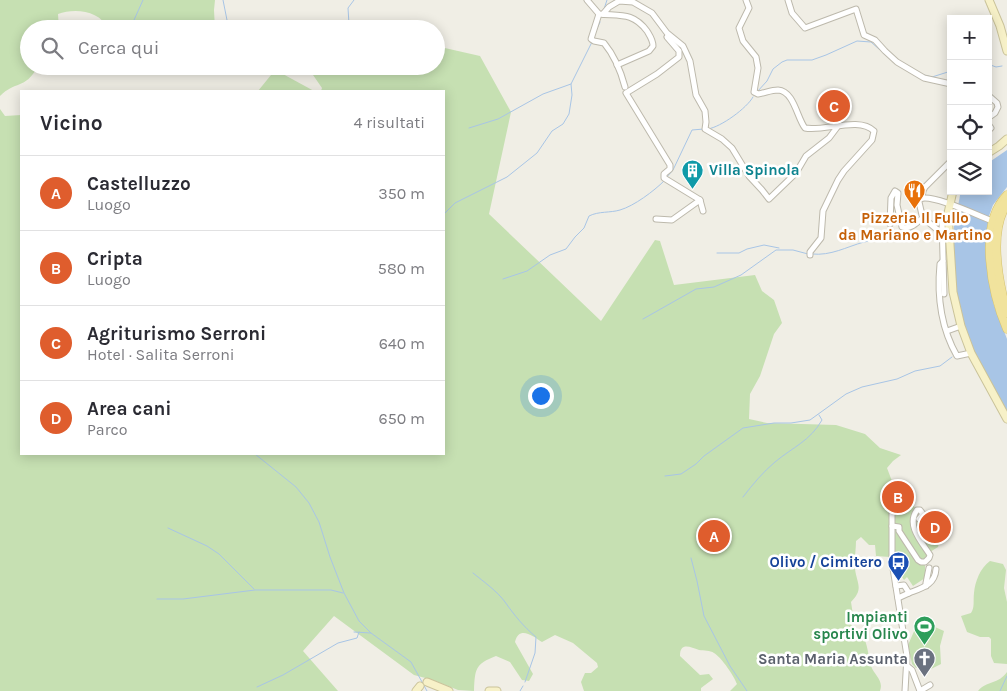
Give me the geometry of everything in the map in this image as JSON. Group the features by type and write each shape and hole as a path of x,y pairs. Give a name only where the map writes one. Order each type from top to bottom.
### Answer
{"main road":[{"path":"989,0 1000,26 1007,51"},
{"path":"992,150 1007,139"},
{"path":"953,195 946,233 944,259 961,326 971,353 1007,419"},
{"path":"1007,195 996,209 991,221 990,240 992,274 997,300 1007,329"},
{"path":"1007,204 998,223 997,240 998,273 1007,314"},
{"path":"421,686 432,682 449,691"},
{"path":"489,691 497,691"}],"street":[{"path":"587,0 602,14 625,16 636,20 653,42 650,51 617,65"},
{"path":"613,0 602,14 591,38 593,41 605,44 617,65 625,87"},
{"path":"746,0 748,8 739,28 743,41 756,57 758,68 755,93 776,90 784,92 792,101 805,128 858,125 873,129 874,136 838,180 823,211 822,238 810,254"},
{"path":"788,0 792,13 804,28 856,9 864,36 875,40 890,56 928,80 947,83"},
{"path":"609,7 622,1 638,5 655,16 667,33 683,46 690,61 696,95 704,108 706,129 732,148 749,176 769,200 796,173 806,156 829,138 838,126"},
{"path":"602,14 617,5 626,4 634,6 653,18 663,34 680,52 676,60 657,74 627,91 626,94 670,165 670,169 664,174 665,179 700,200 703,212"},
{"path":"992,99 998,107 992,115"},
{"path":"946,233 933,226 924,217 919,202 922,198 922,191 947,165"},
{"path":"890,224 892,198 895,191 898,193 897,205 900,224 903,228 914,225 924,217"},
{"path":"922,198 952,205 991,221"},
{"path":"656,219 672,220 700,200"},
{"path":"942,220 946,233"},
{"path":"941,293 944,288 944,259"},
{"path":"944,259 941,293 947,331 957,356 971,353"},
{"path":"947,331 961,326"},
{"path":"892,503 892,558 907,656 904,691"},
{"path":"892,526 899,527 899,531 918,560 925,562 930,555 913,529 914,514 917,510 920,510 923,514 919,519"},
{"path":"926,586 929,568"},
{"path":"898,598 926,586 934,579 936,569"},
{"path":"896,586 904,585 909,593"},
{"path":"907,666 912,670 920,691 930,685"}],"green space":[{"path":"0,0 215,0 215,20 101,20 93,14 71,11 58,14 58,20 20,20 20,75 33,75 24,82 5,91 0,96"},
{"path":"445,48 480,56 511,112 489,214 601,321 655,240 660,241 674,285 755,275 762,291 774,300 782,323 774,334 760,376 750,394 749,419 767,423 836,425 865,434 880,448 901,455 887,468 895,489 904,492 916,509 922,509 945,537 943,541 940,539 938,547 930,552 931,560 925,564 925,578 913,586 907,577 904,580 890,557 876,556 875,545 869,545 861,537 856,541 855,566 859,590 851,602 853,615 850,624 864,638 872,669 881,684 880,691 730,691 737,684 721,659 711,651 684,647 680,652 680,656 700,675 709,674 713,679 701,688 701,691 584,691 581,682 585,673 591,673 598,667 597,663 573,643 555,635 542,642 527,633 520,634 515,642 533,674 529,681 522,680 510,662 496,656 484,662 478,668 474,691 458,690 414,675 334,616 303,651 338,691 0,691 0,109 5,116 20,115 20,455 445,455 445,90 321,90 322,88 313,75 445,75"},
{"path":"271,75 285,75 312,90 259,90"},
{"path":"990,561 1003,564 1006,570 1004,588 1007,602 1007,664 994,663 991,656 991,639 967,632 961,616 971,613 977,580 983,567"},
{"name":"Impianti sportivi Olivo","path":"919,620 944,631 940,646 941,664 931,669 924,664 916,668 912,664 908,645"},
{"path":"1007,672 1007,691 978,691 1000,679"}],"water":[{"path":"1007,150 1007,187 993,205 987,230 988,270 991,291 994,305 1007,339 1007,412 975,354 969,339 959,308 954,275 953,242 955,218 960,195 992,195 992,160"}],"waterway":[{"path":"134,20 143,0"},
{"path":"223,0 227,20"},
{"path":"349,20 348,8 354,0"},
{"path":"604,9 607,0"},
{"path":"596,31 600,22"},
{"path":"757,92 767,81 773,69 782,62 787,60 812,60 857,41 871,42 888,57"},
{"path":"445,213 455,203 507,177 537,153 552,131 563,124 569,114 572,95 571,84 592,42"},
{"path":"992,66 1002,66"},
{"path":"924,75 932,77 947,72"},
{"path":"469,128 498,119 543,94 571,84"},
{"path":"708,129 720,125 733,116 753,97"},
{"path":"666,178 673,170 692,130 704,129"},
{"path":"503,279 527,271 550,255 566,249 584,228 589,216 626,208 644,198 664,181"},
{"path":"812,254 826,254 868,241 891,239 902,236 912,229"},
{"path":"717,253 739,253 764,245 779,248"},
{"path":"643,319 696,289 714,287 741,275 776,250 793,250 808,254"},
{"path":"665,476 681,474 743,428 810,420 846,394 862,387 897,379 915,371 940,366 952,357"},
{"path":"743,497 758,478 812,433 822,420 819,415"},
{"path":"256,455 296,487 309,503 319,522 344,593 359,621 371,633"},
{"path":"168,528 207,546 219,554 254,589"},
{"path":"691,558 704,616 730,666 747,691"},
{"path":"473,573 502,598 519,621 536,637 535,653 525,682"},
{"path":"157,599 183,599 255,590 331,590 343,593"},
{"path":"354,632 371,633 411,662 427,691"},
{"path":"257,687 283,675 338,643 357,638 359,632"},
{"path":"1000,691 1007,676"},
{"path":"520,691 523,686"}],"place":[{"name":"Agriturismo Serroni","path":"834,106"},
{"name":"Villa Spinola","path":"693,189"},
{"name":"Pizzeria Il Fullo da Mariano e Martino","path":"915,209"},
{"name":"Cripta","path":"898,497"},
{"name":"Area cani","path":"935,527"},
{"name":"Castelluzzo","path":"714,536"},
{"name":"Olivo / Cimitero","path":"898,581"},
{"name":"Impianti sportivi Olivo","path":"924,645"},
{"name":"Santa Maria Assunta","path":"924,678"}]}
